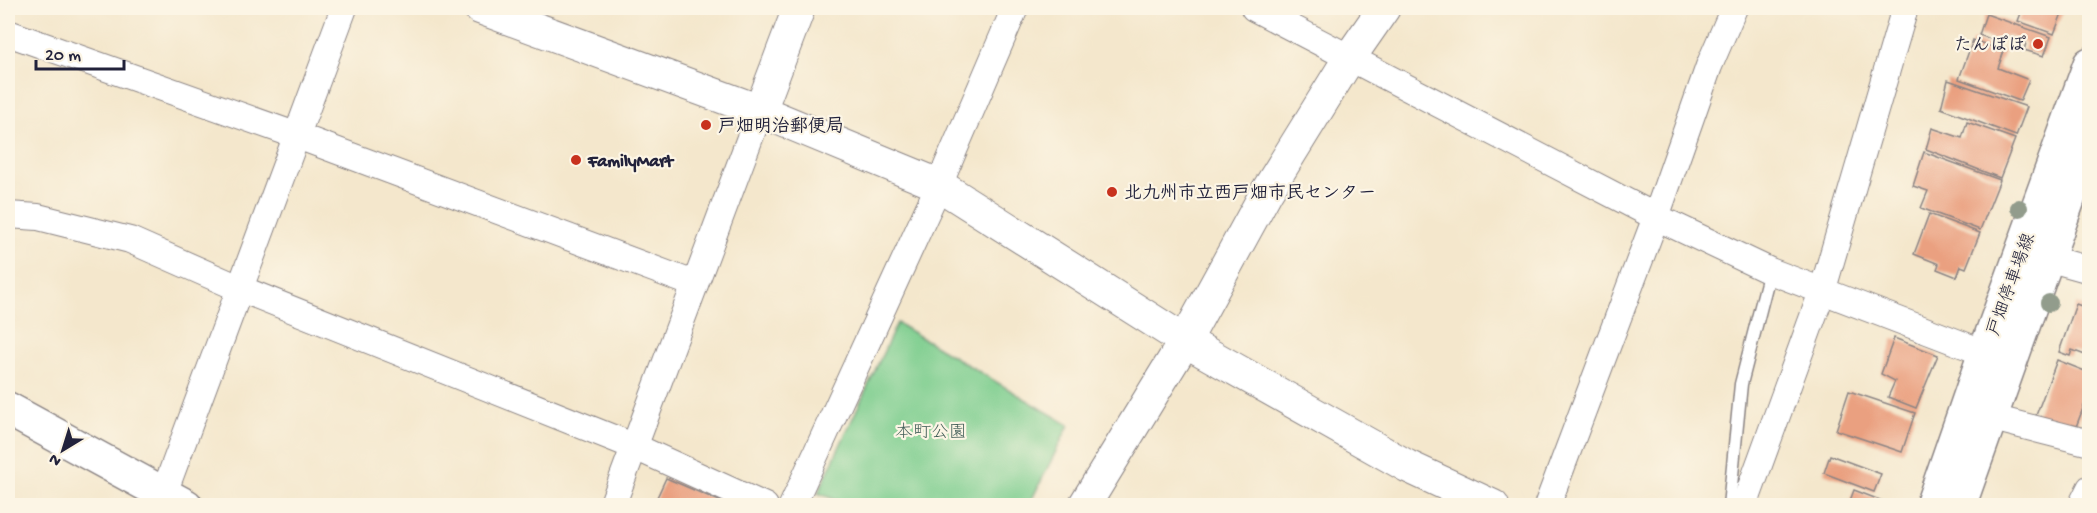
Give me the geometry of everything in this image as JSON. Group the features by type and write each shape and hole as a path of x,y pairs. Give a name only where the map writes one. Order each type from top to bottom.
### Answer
{"main road":[{"name":"戸畑停車場線","path":"1932,506 2090,64"},
{"name":"戸畑停車場線","path":"1959,506 2090,138"},
{"path":"8,409 175,499"}],"street":[{"path":"175,499 241,289 295,135 344,8"},
{"path":"480,8 760,111 939,186 1185,341 1407,466 1494,506"},
{"path":"612,506 799,8"},
{"path":"792,506 939,186 1016,8"},
{"path":"1254,8 1656,217 1770,271 1985,353"},
{"path":"1084,506 1185,341 1267,192 1383,8"},
{"path":"1547,506 1656,217 1709,66 1734,8"},
{"path":"1744,506 1822,292 1905,8"},
{"path":"8,33 295,135 694,284"},
{"path":"8,215 38,217 130,240 241,289 633,446 765,506"},
{"path":"2047,258 2090,270"},
{"path":"1989,417 2090,444"},
{"path":"2081,506 2090,488"}],"lane":[{"path":"1729,506 1742,384 1770,271"}],"green space":[{"name":"本町公園","path":"897,323 1069,425 1029,505 849,505 818,493"}],"building":[{"path":"2023,8 2064,8 2054,34 2018,21"},
{"path":"1986,14 2051,37 2044,56 2024,50 2026,43 2005,35 2002,43 1979,35"},
{"path":"1973,40 2004,51 1998,68 2029,80 2020,101 1959,79"},
{"path":"1948,80 2027,107 2016,136 1941,108"},
{"path":"1967,122 2015,139 2000,178 1926,149 1932,128 1962,138"},
{"path":"1924,152 2000,180 1980,230 1921,208 1928,191 1913,186"},
{"path":"1929,214 1980,233 1966,268 1961,266 1957,277 1937,269 1939,264 1914,254"},
{"path":"2076,304 2090,309 2090,357 2072,350 2070,356 2059,352"},
{"path":"1894,338 1938,355 1916,408 1888,397 1895,381 1881,374"},
{"path":"2057,360 2090,373 2090,390 2074,432 2035,418"},
{"path":"1849,391 1915,413 1902,452 1836,430"},
{"path":"1830,455 1881,474 1874,492 1824,473"},
{"path":"666,478 724,503 723,506 653,506"},
{"path":"1854,490 1885,502 1884,506 1848,506"}],"place":[{"name":"たんぽぽ","path":"2038,44"},
{"name":"戸畑明治郵便局","path":"706,125"},
{"name":"FamilyMart","path":"576,160"},
{"name":"北九州市立西戸畑市民センター","path":"1112,192"}]}
